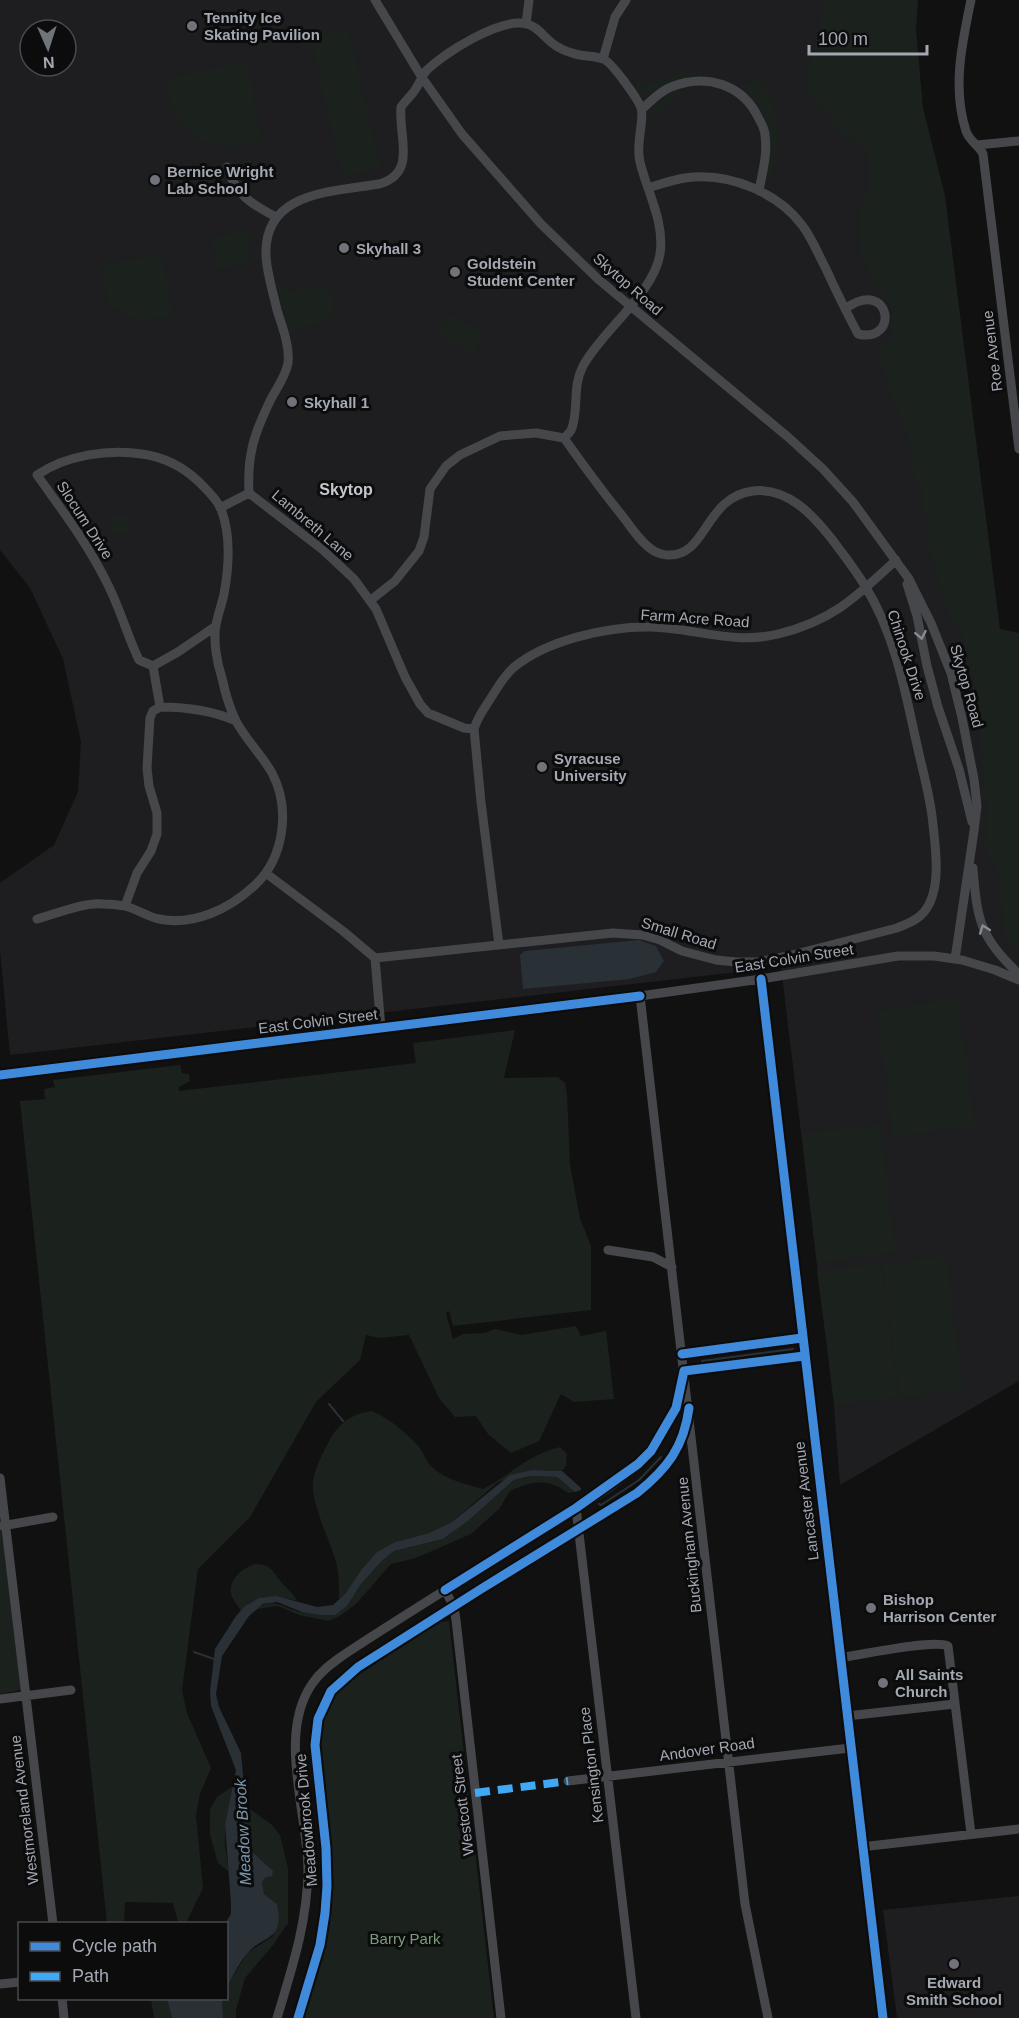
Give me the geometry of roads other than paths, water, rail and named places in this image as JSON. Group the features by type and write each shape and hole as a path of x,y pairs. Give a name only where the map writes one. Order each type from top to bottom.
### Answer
{"street":[{"name":"Skytop Road","path":"375,0 421,76 462,134 496,175 569,252 824,469 853,502 909,579 932,624 952,688 974,779 977,806 955,959"},
{"path":"526,24 529,0"},
{"path":"603,58 615,17 626,0"},
{"name":"Roe Avenue","path":"971,0 962,44 959,79 967,133 983,154 1019,449"},
{"path":"226,167 232,182 244,197 254,206 276,217 292,203 308,196 389,181 397,176 403,164 401,107 415,90 421,76 452,51 504,25 526,24 535,27 553,44 567,52 580,57 603,58 611,64 642,110"},
{"path":"371,600 395,581 419,551 424,537 430,489 446,466 460,454 500,436 536,433 564,438 572,429 577,381 584,364 630,306 654,270 660,255 659,229 639,161 637,144 642,110 667,88 686,82 711,80 732,87 755,109 765,135 766,153 759,191"},
{"path":"977,145 1019,141"},
{"path":"648,188 692,177 710,177 740,183 776,200 801,223 810,237 845,309 858,334 869,335 883,328 884,308 877,301 867,299 845,309"},
{"name":"Lambreth Lane","path":"276,217 268,237 267,269 286,343 287,364 251,445 248,472 249,493 323,550 354,579 371,600 420,704 435,717 464,728 474,729"},
{"path":"1008,354 1019,353"},
{"name":"Chinook Drive","path":"564,438 588,473 639,537 654,551 667,555 690,549 722,505 741,494 754,491 778,494 798,503 817,520 866,587 884,622 903,681 930,800"},
{"name":"Slocum Drive","path":"37,919 101,903 125,906 159,919 181,921 195,919 238,900 267,874 283,826 281,795 274,776 236,721 219,668 216,626 224,595 229,552 220,508 203,486 185,469 148,455 124,452 102,453 56,465 37,475 74,526 97,564 109,586 139,660 153,666"},
{"path":"220,508 249,493"},
{"name":"Skytop Road","path":"896,560 917,616 927,666 960,769 974,831"},
{"name":"Farm Acre Road","path":"474,729 477,718 514,667 558,643 589,634 639,627 740,639 770,636 831,615 896,560"},
{"path":"160,706 153,666 216,626"},
{"path":"927,666 944,663"},
{"path":"935,693 952,688"},
{"path":"125,906 137,873 151,851 157,834 157,813 149,786 147,748 150,718 153,711 160,706 182,707 208,711 236,721"},
{"path":"474,729 500,945"},
{"name":"Small Road","path":"375,958 595,933 629,933 660,940 682,951 716,960 757,962 897,928 915,920 923,913 935,889 935,852 930,800"},
{"path":"972,849 975,900 982,927 988,941 1000,957 1019,974"},
{"path":"267,874 375,958 381,1028"},
{"name":"East Colvin Street","path":"0,1075 640,996 898,957 934,956 955,959 995,970 1019,980"},
{"name":"Lancaster Avenue","path":"761,979 883,2018"},
{"name":"Buckingham Avenue","path":"640,996 745,1904 768,2018"},
{"path":"608,1250 652,1257 672,1267"},
{"path":"682,1354 802,1338"},
{"path":"684,1371 804,1356"},
{"name":"Meadowbrook Drive","path":"277,2018 301,1937 305,1913 308,1871 295,1746 298,1719 303,1701 312,1684 326,1668 392,1622 624,1476 651,1451 676,1408 684,1371"},
{"path":"454,1607 651,1482 674,1454 684,1436 689,1408"},
{"name":"Westmoreland Avenue","path":"0,1478 3,1526 53,1922"},
{"name":"Kensington Place","path":"576,1508 636,2018"},
{"path":"3,1526 53,1517"},
{"name":"Westcott Street","path":"445,1590 454,1607 501,2018"},
{"path":"839,1658 925,1645 945,1644 949,1648 971,1834"},
{"path":"0,1699 71,1690"},
{"path":"847,1716 955,1704"},
{"name":"Andover Road","path":"568,1781 850,1748"},
{"path":"861,1846 1019,1829"},
{"path":"0,1984 18,1982"},
{"path":"62,2000 64,2018"}],"water":[{"path":"639,940 656,946 664,961 656,972 630,979 523,989 520,955 525,951"},
{"name":"Meadow Brook","path":"532,1470 562,1471 581,1490 575,1492 557,1477 530,1476 514,1480 468,1521 443,1539 394,1551 361,1584 347,1606 335,1615 302,1612 277,1602 263,1604 249,1616 222,1656 216,1694 219,1707 241,1753 250,1850 273,1871 272,1876 266,1877 262,1882 264,1894 277,1904 279,1916 275,1931 246,1955 228,1985 228,1922 226,1922 231,1914 231,1903 225,1824 236,1770 211,1706 210,1691 215,1649 236,1616 245,1606 259,1598 276,1596 317,1607 333,1605 345,1594 377,1552 395,1542 429,1533 452,1522 510,1475"},
{"path":"167,2000 222,2000 223,2018 172,2018"}],"waterway":[{"path":"702,1361 793,1349"},
{"path":"329,1404 343,1421"},
{"path":"599,1504 601,1505 639,1480 661,1457"},
{"path":"194,1652 214,1659"}],"place":[{"name":"Tennity Ice Skating Pavilion","path":"192,26"},
{"name":"Bernice Wright Lab School","path":"155,180"},
{"name":"Skyhall 3","path":"344,248"},
{"name":"Goldstein Student Center","path":"455,272"},
{"name":"Skyhall 1","path":"292,402"},
{"name":"Syracuse University","path":"542,767"},
{"name":"Bishop Harrison Center","path":"871,1608"},
{"name":"All Saints Church","path":"883,1683"},
{"name":"Edward Smith School","path":"954,1964"}],"district":[{"name":"Skytop","path":"346,489"}],"park label":[{"name":"Barry Park","path":"405,1938"}]}
